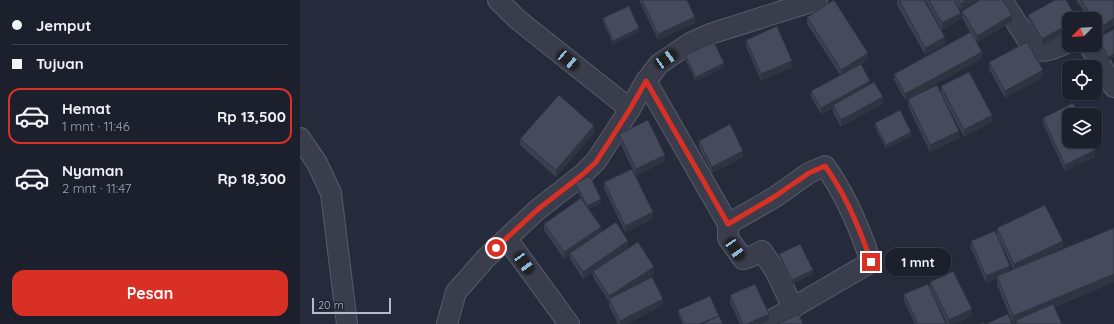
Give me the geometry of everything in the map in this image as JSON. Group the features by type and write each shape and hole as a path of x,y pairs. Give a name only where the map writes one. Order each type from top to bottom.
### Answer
{"street":[{"path":"498,0 517,19 630,109"},
{"path":"448,324 456,292 486,258 537,210 582,175 596,162 646,81 659,64 690,43 710,34 817,0"},
{"path":"1002,0 1034,50 1040,52 1062,45"},
{"path":"1093,52 1114,87"},
{"path":"646,81 728,224 728,238 743,259 762,251 776,272 793,308"},
{"path":"300,138 317,163 331,193 347,324"},
{"path":"728,224 774,197 809,173 825,166 840,189 862,235 871,262 765,324"},
{"path":"507,238 569,324"}],"building":[{"path":"642,0 687,0 695,17 658,34"},
{"path":"834,0 868,53 841,70 807,17"},
{"path":"899,0 924,0 945,37 925,48"},
{"path":"929,0 954,0 961,13 942,23"},
{"path":"958,0 966,0 961,4"},
{"path":"980,0 1003,0 1012,15 977,36 962,11"},
{"path":"1055,0 1066,0 1073,12 1062,12 1062,28 1042,39 1028,15"},
{"path":"1081,0 1114,0 1114,18 1102,27 1102,12 1089,12"},
{"path":"629,6 639,28 613,41 603,18"},
{"path":"777,26 792,61 761,74 746,40"},
{"path":"1114,29 1114,54 1108,57 1102,46 1102,36"},
{"path":"971,32 982,52 905,94 894,74"},
{"path":"714,42 724,63 696,77 685,55"},
{"path":"1027,42 1043,70 1005,91 989,62"},
{"path":"861,64 870,81 821,108 811,91"},
{"path":"969,72 992,115 964,130 941,86"},
{"path":"874,82 883,97 841,120 833,105"},
{"path":"937,85 959,131 930,145 908,99"},
{"path":"559,95 594,126 556,170 520,139"},
{"path":"1073,103 1076,108 1063,108"},
{"path":"1062,108 1062,148 1094,148 1095,150 1065,165 1043,118"},
{"path":"900,110 911,132 886,145 875,123"},
{"path":"648,120 665,155 636,169 619,134"},
{"path":"730,124 743,151 712,167 699,141"},
{"path":"632,169 653,212 625,226 604,182"},
{"path":"590,176 601,199 587,206 575,183"},
{"path":"581,198 601,227 564,252 544,224"},
{"path":"1045,205 1063,241 1014,264 997,228"},
{"path":"616,222 628,241 583,272 570,253"},
{"path":"1114,228 1114,274 1013,316 997,276"},
{"path":"995,231 1010,266 986,276 971,241"},
{"path":"638,242 654,267 609,296 593,271"},
{"path":"800,244 813,270 792,280 779,254"},
{"path":"953,271 972,309 949,320 930,282"},
{"path":"652,277 663,299 620,321 609,299"},
{"path":"755,284 769,314 747,324 743,324 730,295"},
{"path":"928,284 946,324 918,324 904,294"},
{"path":"710,296 719,316 699,324 684,324 678,310"},
{"path":"1053,304 1062,324 1018,324 1016,320"},
{"path":"799,314 803,324 777,324"},
{"path":"1008,314 1012,324 988,323"},
{"path":"719,316 723,324 702,324"}],"route":[{"path":"496,248 537,210 582,175 596,162 646,81 728,224 774,197 809,173 825,166 837,182 862,235 871,262"}]}
